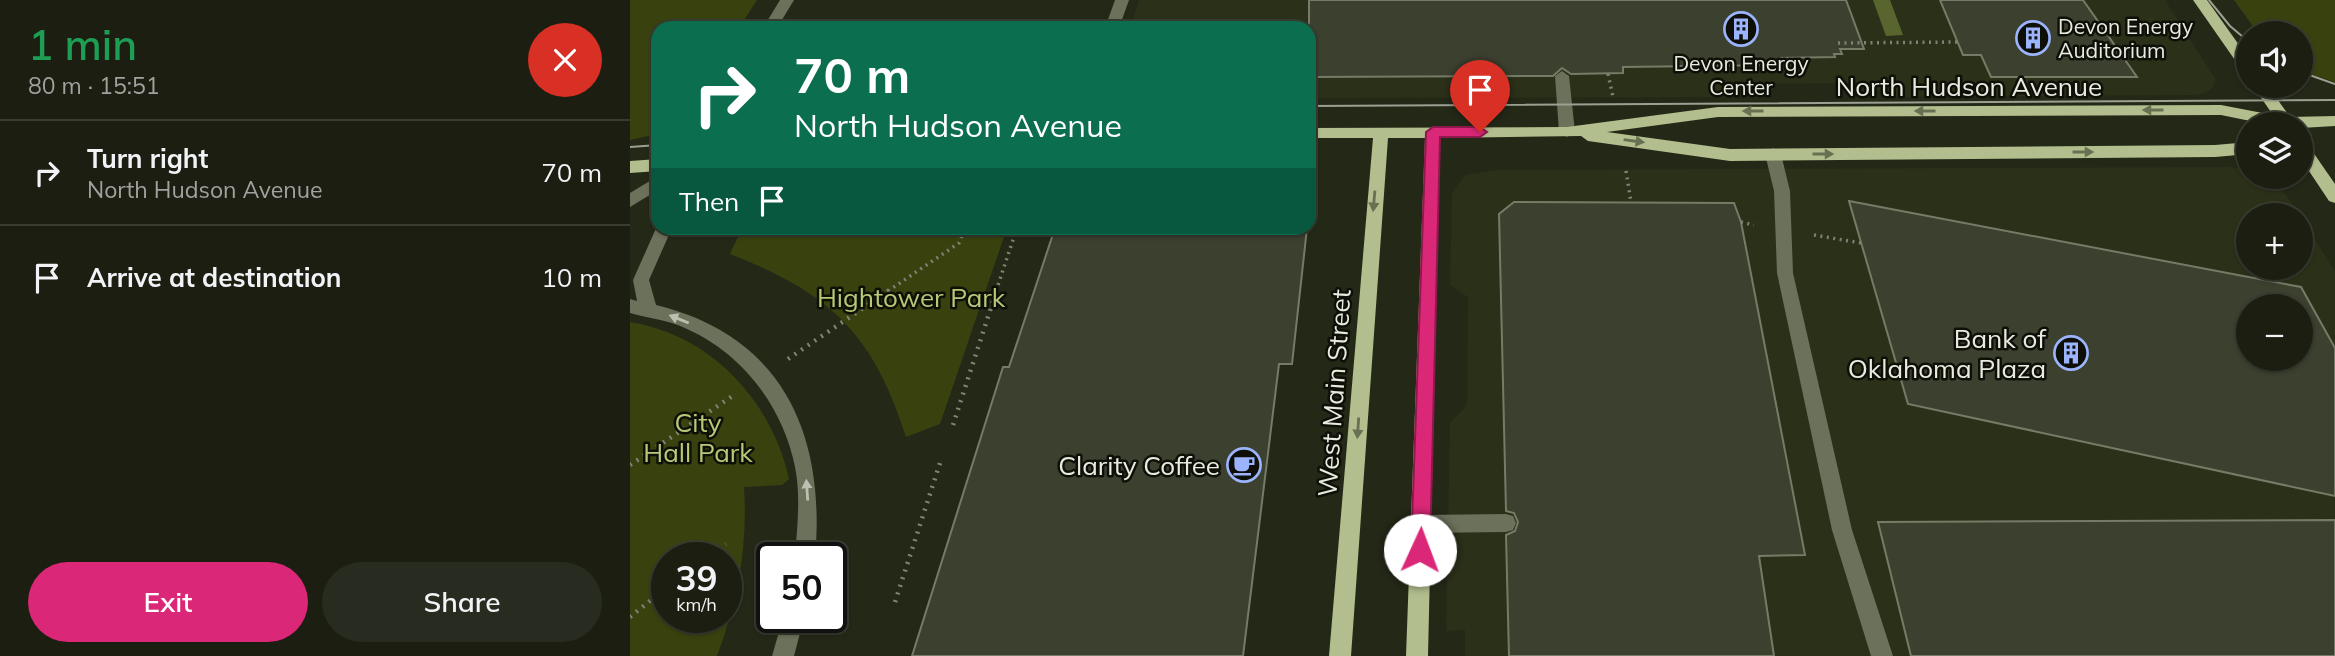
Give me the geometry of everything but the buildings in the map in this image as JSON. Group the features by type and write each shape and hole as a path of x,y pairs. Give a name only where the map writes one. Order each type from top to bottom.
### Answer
{"main road":[{"path":"2200,0 2236,51"},
{"name":"North Hudson Avenue","path":"1316,133 1567,132 1718,111 2221,110 2236,113"},
{"name":"North Hudson Avenue","path":"2313,122 2335,121"},
{"path":"1417,656 1433,132"},
{"name":"North Hudson Avenue","path":"1567,132 1730,155 2202,152 2236,149"},
{"name":"West Main Street","path":"1340,656 1381,133"},
{"path":"2313,164 2335,197"},
{"path":"630,167 651,166"}],"street":[{"path":"774,21 787,0"},
{"path":"1114,21 1122,0"},
{"path":"1562,76 1567,132"},
{"path":"1773,155 1782,191 1785,273 1842,530 1882,656"},
{"path":"630,201 651,187"},
{"path":"661,235 641,280 639,307 691,324 729,346 767,380 796,429 803,455 808,492 806,542"},
{"path":"1421,524 1506,523"},
{"path":"785,652 789,633"}],"path":[{"path":"1838,43 1958,41"},
{"path":"786,361 959,243 962,235"},
{"path":"953,425 1015,235"},
{"path":"630,465 744,389"},
{"path":"895,602 941,460"},
{"path":"630,617 651,600"}],"shaded area":[{"path":"1139,0 2165,0 2216,80 2206,93 2194,95 1892,97 1867,83 1765,84 1752,97 1316,98 1316,21 1132,21"},
{"path":"1873,0 1890,0 1903,35 1886,36"},
{"path":"2231,167 2236,168 2236,189 2282,189 2292,203 2236,203 2236,280 2313,280 2313,237 2335,271 2335,656 1465,656 1465,630 1446,631 1450,423 1467,405 1468,297 1450,285 1452,193 1465,175 1496,170"}],"green space":[{"path":"630,0 757,0 744,21 651,21 651,136 630,140"},
{"path":"2234,0 2335,0 2335,82 2313,75 2313,21 2249,21"},
{"name":"Hightower Park","path":"739,235 1005,235 940,424 906,437 879,370 843,321 795,284 730,254"},
{"name":"City Hall Park","path":"630,322 659,329 687,341 734,376 753,398 768,423 781,450 789,479 782,485 744,487 742,559 742,542 651,542 651,633 725,633 717,656 630,656"}],"tram line":[{"path":"2209,0 2236,31"},
{"path":"2313,76 2335,84"},
{"path":"1316,106 2335,100"},
{"path":"630,147 651,146"}],"place":[{"name":"Devon Energy Center","path":"1741,29"},
{"name":"Devon Energy Auditorium","path":"2033,38"},
{"name":"Bank of Oklahoma Plaza","path":"2071,353"},
{"name":"Clarity Coffee","path":"1244,465"}],"route":[{"path":"1420,550 1433,132 1480,132"}]}
